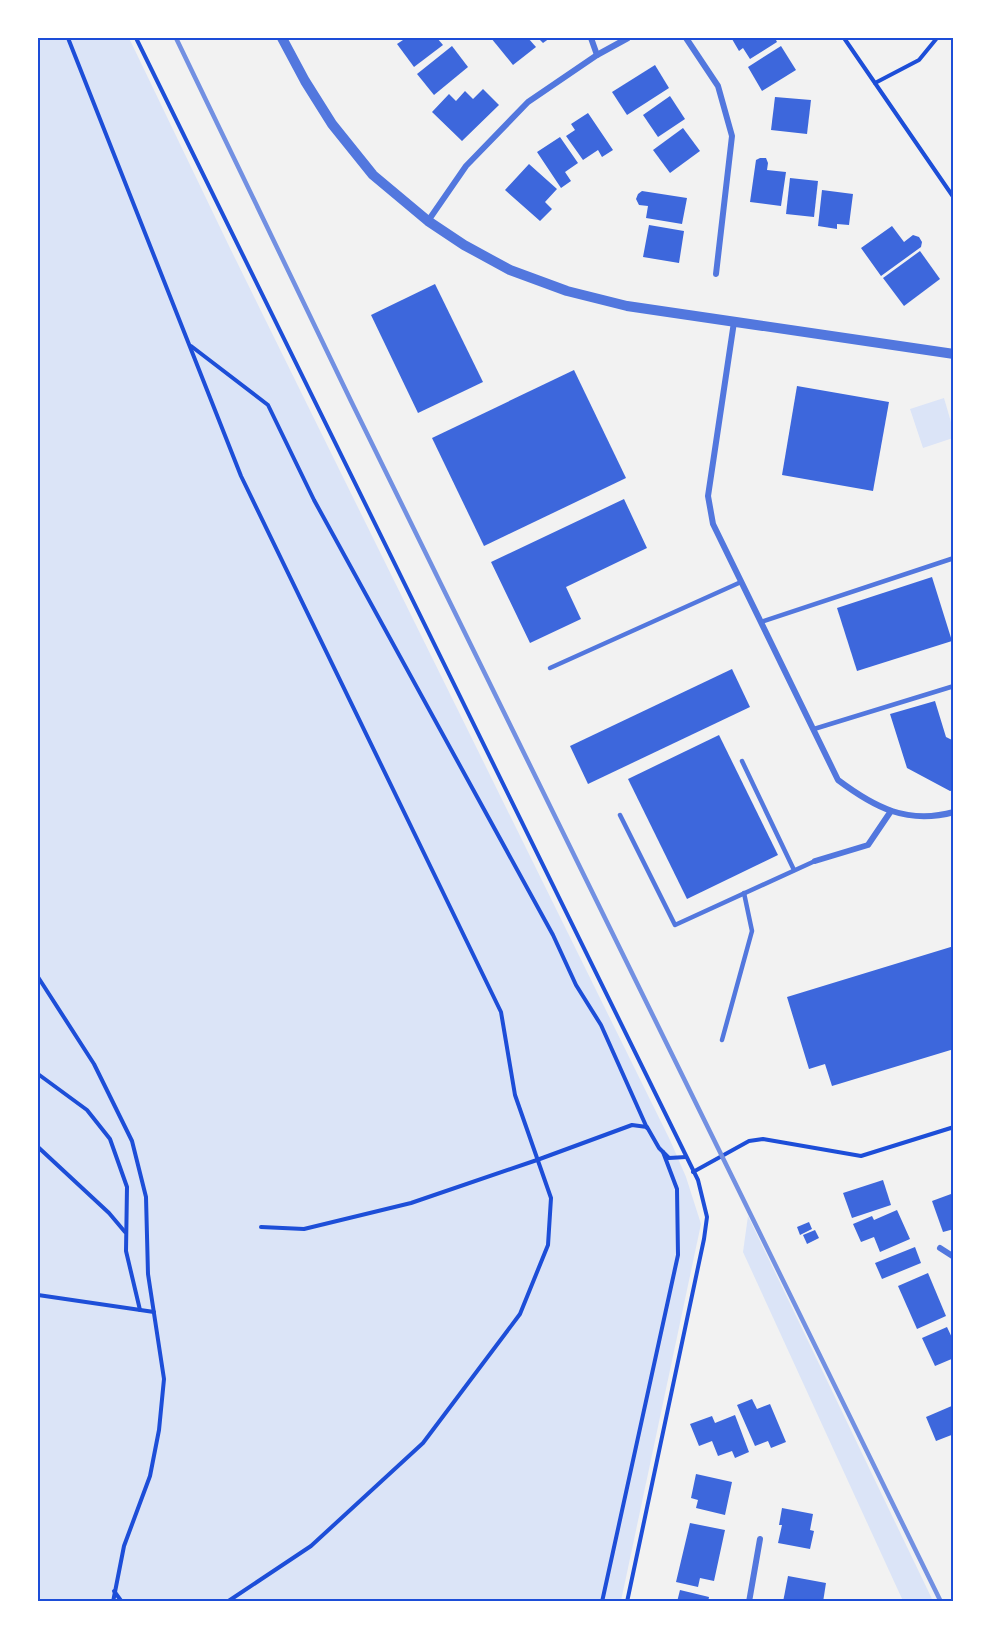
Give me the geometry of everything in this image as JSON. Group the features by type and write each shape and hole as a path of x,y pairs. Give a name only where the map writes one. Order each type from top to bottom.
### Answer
{"street":[{"path":"282,38 305,81 338,132 373,175 428,221 464,245 510,270 567,291 627,306 954,354"},
{"path":"591,38 597,55"},
{"path":"428,221 466,166 528,102 597,55 628,38"},
{"path":"686,38 718,86 732,136 716,273"},
{"path":"734,322 708,496 713,524 838,780 863,798 891,811 912,816 935,817 954,812"},
{"path":"815,861 868,844 891,811"},
{"path":"940,1248 954,1257"},
{"path":"749,1602 760,1539"}],"lane":[{"path":"761,622 954,558"},
{"path":"550,669 741,582"},
{"path":"814,729 954,686"},
{"path":"742,761 794,870"},
{"path":"620,815 675,925 815,861"},
{"path":"722,1040 752,931 744,893"}],"path":[{"path":"68,38 241,476 501,1012 515,1095 551,1198 548,1245 520,1314 423,1443 311,1546 227,1602"},
{"path":"136,38 698,1180 707,1217 704,1239 627,1602"},
{"path":"844,38 954,198"},
{"path":"875,83 919,60 937,38"},
{"path":"190,345 268,405 314,500 553,935 576,985 601,1025 647,1128"},
{"path":"38,977 94,1064 132,1141 146,1197 148,1274 164,1379 159,1430 150,1476 124,1546 113,1602"},
{"path":"38,1074 87,1110 110,1139 127,1187 126,1251 140,1310"},
{"path":"261,1227 304,1229 411,1203 537,1161 632,1125 647,1127 658,1148 669,1158 686,1157"},
{"path":"693,1172 749,1141 764,1139 861,1156 954,1127"},
{"path":"38,1147 109,1213 126,1233"},
{"path":"602,1602 678,1255 677,1189 663,1152"},
{"path":"38,1295 154,1312"},
{"path":"114,1591 122,1602"}],"shaded area":[{"path":"38,38 129,38 229,246 670,1140 686,1177 701,1224 621,1601 38,1602"},
{"path":"944,398 953,429 953,438 923,448 910,409"},
{"path":"748,1216 933,1601 903,1601 743,1252"}],"building":[{"path":"406,38 437,38 443,45 414,67 397,44"},
{"path":"491,38 528,38 536,47 513,65"},
{"path":"538,38 550,38 543,43"},
{"path":"775,38 777,42 750,59 743,48 739,51 732,39"},
{"path":"452,46 468,67 434,95 417,74"},
{"path":"781,46 796,70 762,91 748,67"},
{"path":"655,65 669,88 627,115 612,92"},
{"path":"483,89 499,105 462,141 432,112 449,94 456,101 465,91 473,99"},
{"path":"670,96 685,119 658,137 643,115"},
{"path":"775,97 811,100 807,134 771,130"},
{"path":"588,113 613,150 602,157 598,150 583,160 566,136 575,130 571,124"},
{"path":"683,128 700,151 670,173 653,150"},
{"path":"560,137 578,163 565,172 571,181 561,188 537,152"},
{"path":"766,158 767,170 786,172 781,206 750,202 756,160"},
{"path":"529,164 557,189 545,202 552,209 540,221 505,190"},
{"path":"790,178 818,181 814,217 786,214"},
{"path":"822,190 853,194 849,225 837,224 837,229 818,226"},
{"path":"642,191 687,198 682,224 646,218 648,206 639,205 636,199"},
{"path":"649,225 684,231 679,263 643,257"},
{"path":"892,226 904,242 913,235 919,237 922,242 921,247 881,276 861,248"},
{"path":"920,251 940,279 904,306 883,278"},
{"path":"435,284 483,382 418,413 371,315"},
{"path":"574,370 626,478 484,546 432,438"},
{"path":"797,386 889,402 873,491 782,475"},
{"path":"624,499 647,548 566,587 581,619 530,643 491,562"},
{"path":"932,577 952,641 857,671 837,608"},
{"path":"732,669 750,707 588,784 570,746"},
{"path":"935,701 946,737 954,741 954,790 950,791 907,768 890,714"},
{"path":"719,735 778,855 687,899 628,779"},
{"path":"954,946 954,1049 832,1086 825,1064 809,1069 787,997"},
{"path":"883,1180 891,1205 852,1218 843,1193"},
{"path":"951,1194 954,1200 954,1229 943,1232 932,1201"},
{"path":"897,1210 910,1239 880,1252 874,1237 861,1242 853,1224 872,1216 874,1220"},
{"path":"809,1222 812,1229 800,1235 797,1227"},
{"path":"815,1230 819,1238 807,1244 803,1235"},
{"path":"915,1247 921,1263 882,1279 875,1263"},
{"path":"928,1273 946,1316 917,1329 898,1286"},
{"path":"947,1327 954,1342 954,1358 935,1366 922,1338"},
{"path":"752,1399 757,1409 770,1404 786,1442 771,1448 768,1441 755,1446 737,1405"},
{"path":"954,1405 954,1434 936,1441 926,1417"},
{"path":"735,1415 749,1452 735,1458 732,1451 718,1456 712,1441 699,1446 690,1424 712,1416 715,1423"},
{"path":"696,1474 732,1482 725,1515 696,1508 698,1500 691,1498"},
{"path":"782,1508 813,1514 810,1530 814,1531 810,1549 778,1543 782,1525 779,1525"},
{"path":"690,1523 725,1530 714,1581 700,1578 698,1587 676,1582"},
{"path":"788,1576 826,1583 823,1602 783,1602"},
{"path":"680,1590 709,1597 708,1602 677,1602"}],"railway":[{"path":"176,38 351,401 941,1602"}]}
